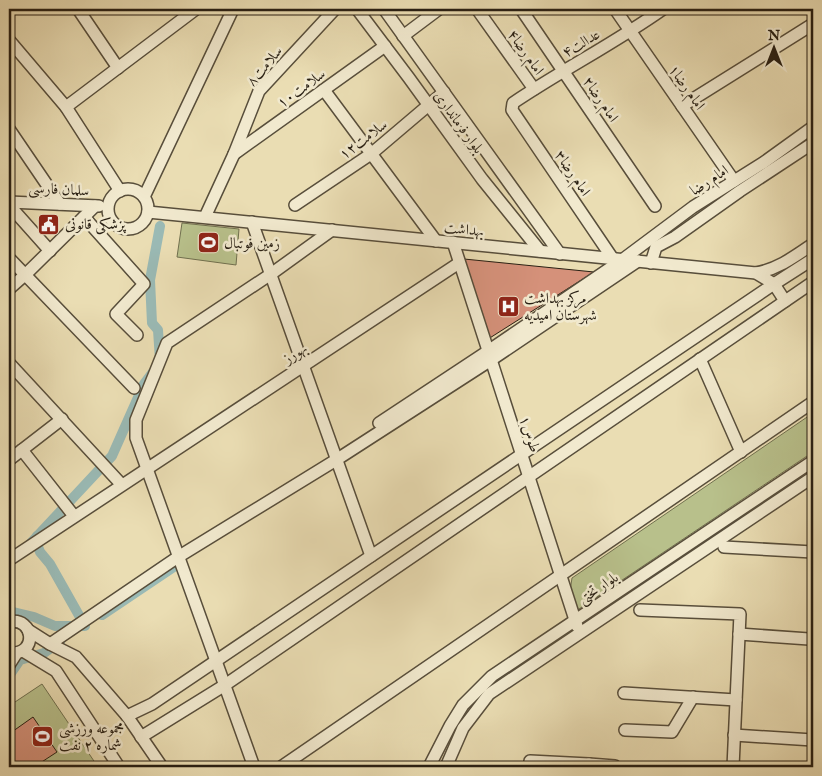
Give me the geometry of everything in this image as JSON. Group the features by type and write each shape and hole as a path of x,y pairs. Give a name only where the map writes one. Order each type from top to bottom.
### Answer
{"street":[{"path":"78,9 118,68"},
{"path":"66,107 196,9"},
{"path":"144,197 233,9"},
{"name":"سلامت۸","path":"205,217 234,154 259,91 335,9"},
{"name":"بلوار فرمانداری","path":"356,9 482,180 540,251"},
{"name":"بلوار فرمانداری","path":"384,9 560,254"},
{"path":"403,36 439,9"},
{"name":"امام رضا۴","path":"476,9 534,89"},
{"name":"امام رضا۲","path":"521,9 655,206"},
{"name":"امام رضا۱","path":"615,9 734,181"},
{"name":"عدالت۴","path":"513,103 563,70 631,32 663,9"},
{"path":"682,106 813,24"},
{"path":"9,40 66,107 120,191"},
{"name":"سلامت۱۰","path":"234,154 385,46"},
{"path":"324,90 436,241"},
{"name":"سلامت۱۲","path":"295,205 371,154 444,92"},
{"name":"امام رضا۳","path":"513,103 512,110 618,259"},
{"name":"امام رضا","path":"489,356 618,259 813,127"},
{"path":"9,129 60,204"},
{"name":"امام رضا","path":"651,262 656,247 675,237 813,143"},
{"path":"125,189 136,191 144,197 148,206 145,222 126,230 112,222 108,207 112,197 125,189"},
{"path":"9,203 50,251"},
{"name":"سلمان فارسی","path":"9,203 108,207"},
{"path":"9,289 95,206"},
{"name":"بهداشت","path":"148,212 756,273 774,284"},
{"path":"84,217 144,284 116,314 137,335"},
{"path":"252,222 371,556"},
{"path":"254,767 136,438 135,427 167,343 271,274 332,230"},
{"name":"طوس۱","path":"453,242 580,635"},
{"path":"756,273 782,266 813,244"},
{"path":"9,258 134,388"},
{"path":"127,716 152,704 813,259"},
{"path":"50,644 178,557 638,261"},
{"name":"بهورز","path":"9,560 121,484 459,263"},
{"path":"141,737 225,685 813,282"},
{"path":"774,284 785,301"},
{"path":"700,359 741,452"},
{"path":"9,363 121,484"},
{"path":"281,767 813,402"},
{"path":"9,460 62,419"},
{"path":"22,450 74,516"},
{"name":"بلوار تختی","path":"430,767 463,705 492,676 813,461"},
{"name":"بلوار تختی","path":"446,767 463,728 489,694 580,635 813,477"},
{"path":"724,547 813,552"},
{"path":"640,610 740,614 733,767"},
{"path":"9,622 18,622 50,644 76,657 127,716 162,767"},
{"path":"9,665 16,653 30,642 28,630"},
{"path":"739,634 809,639"},
{"path":"16,653 56,671 119,767"},
{"path":"624,693 736,700"},
{"path":"625,730 672,732 693,697"},
{"path":"734,735 813,740"},
{"path":"530,761 589,766 615,766"}],"green space":[{"name":"زمین فوتبال","path":"182,223 239,229 236,265 177,257"},
{"path":"813,413 813,452 573,613 569,598 572,578"},
{"name":"مجموعه ورزشی شماره ۲ نفت","path":"42,684 98,767 9,767 9,706"}],"building":[{"name":"مرکز بهداشت شهرستان امیدیه","path":"464,259 594,272 485,341"},
{"path":"33,717 57,752 34,767 9,767 9,734"}],"waterway":[{"path":"160,226 150,280 152,323 158,330 160,360"},
{"path":"29,545 112,456 144,384 153,372"},
{"path":"9,611 34,617 55,626 85,626 50,564 40,552 37,536"},
{"path":"102,615 175,566"},
{"path":"9,676 20,660 44,653 60,642"}],"place":[{"name":"پزشکی قانونی","path":"49,224"},
{"name":"زمین فوتبال","path":"208,243"},
{"name":"مرکز بهداشت شهرستان امیدیه","path":"508,307"},
{"name":"مجموعه ورزشی شماره ۲ نفت","path":"43,737"}]}
